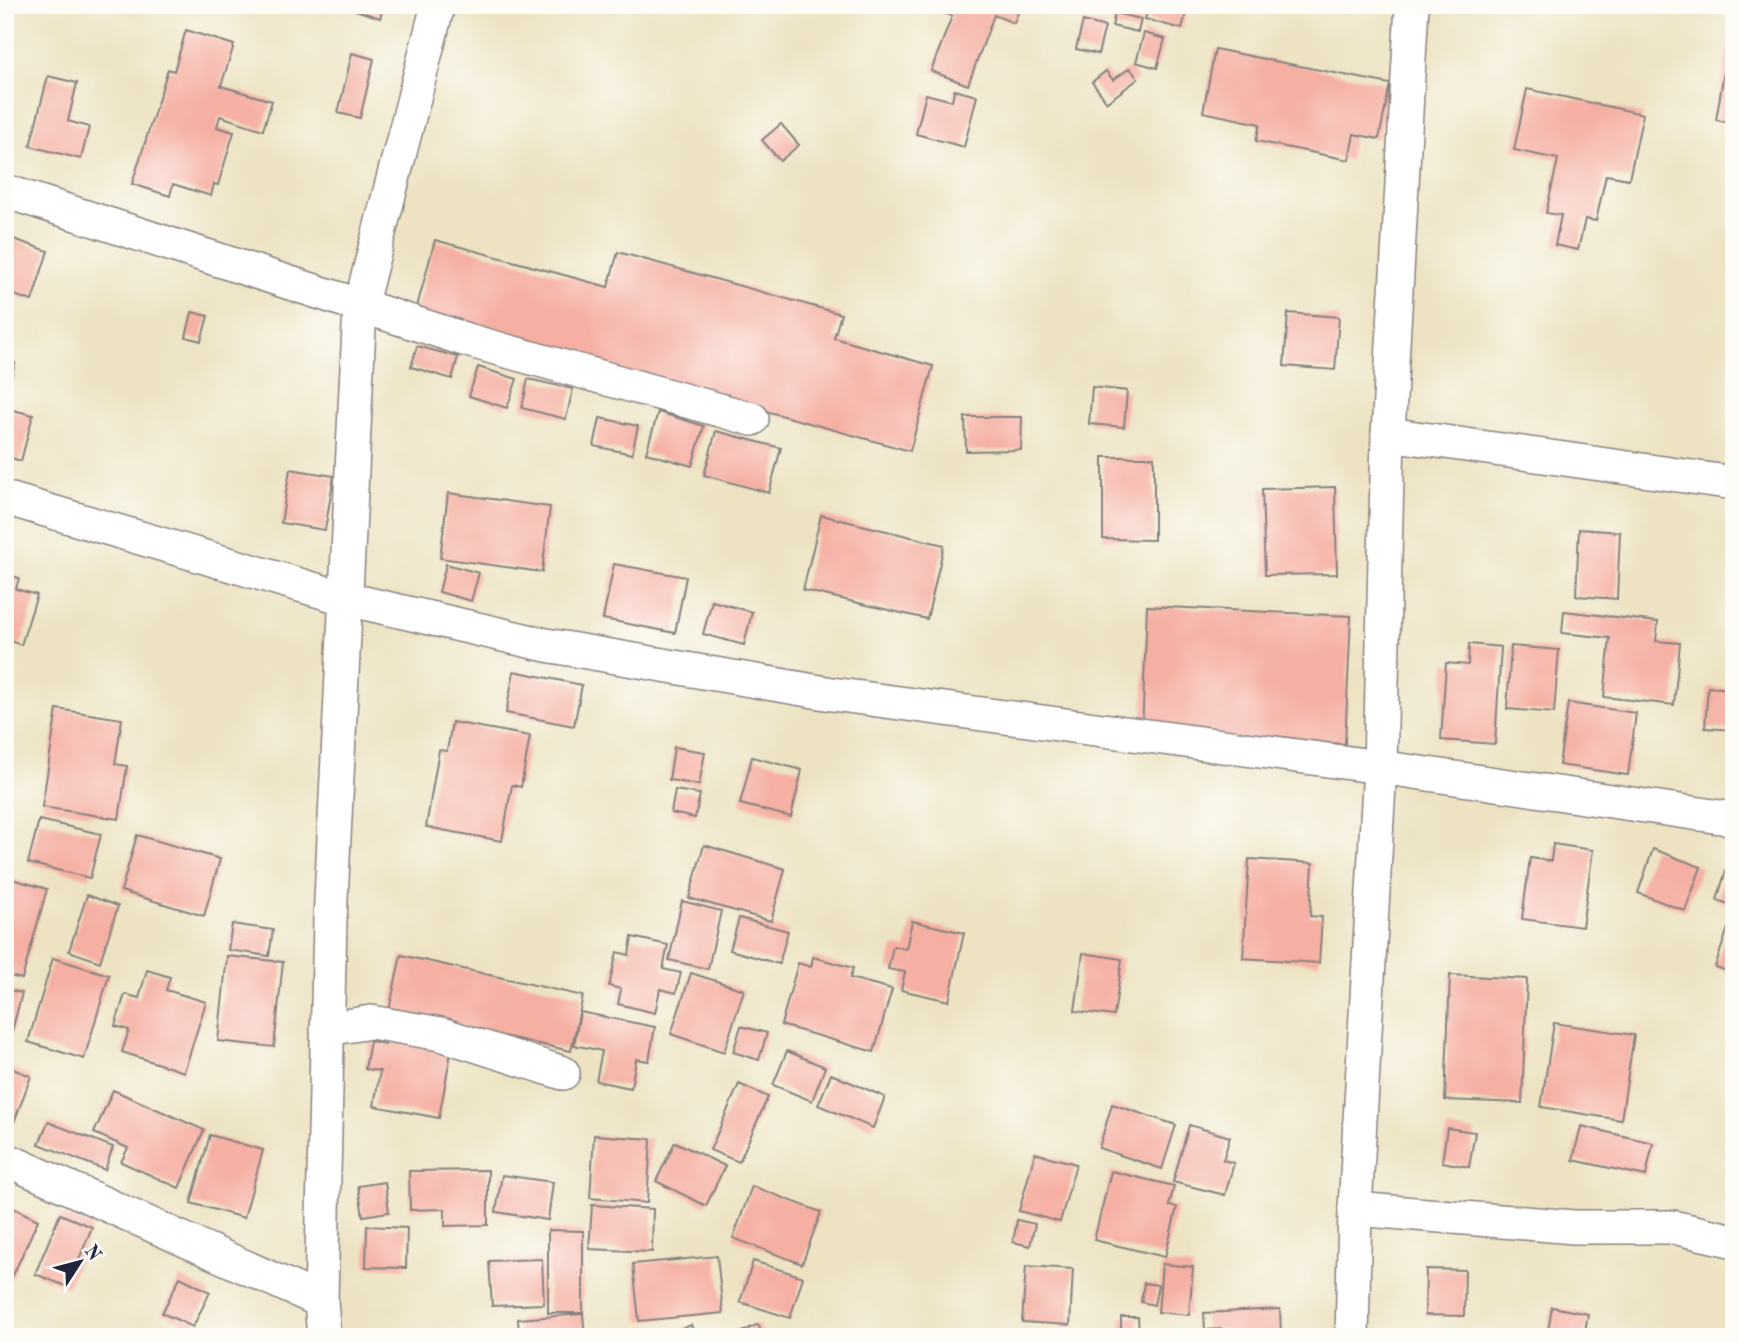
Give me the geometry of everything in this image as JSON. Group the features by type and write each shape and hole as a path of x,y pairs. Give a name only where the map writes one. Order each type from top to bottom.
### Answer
{"street":[{"path":"324,1337 321,1301 327,1029 360,307 438,5"},
{"path":"1352,1337 1355,1209 1380,767 1388,434 1412,5"},
{"path":"5,191 467,340 752,419"},
{"path":"1388,434 1734,483"},
{"path":"5,498 347,599 546,645 832,694 1380,767 1734,820"},
{"path":"327,1029 371,1022 441,1034 563,1073"},
{"path":"5,1159 321,1301"},
{"path":"1355,1209 1574,1227 1673,1227 1734,1241"}],"building":[{"path":"340,5 384,5 380,18"},
{"path":"932,5 1021,5 1014,23 994,15 968,85 931,71 952,16 931,8"},
{"path":"1149,5 1188,5 1182,29 1145,19"},
{"path":"1115,13 1141,19 1138,32 1112,26"},
{"path":"1083,21 1105,27 1098,54 1076,49"},
{"path":"1734,24 1734,124 1716,120"},
{"path":"186,30 234,45 221,86 272,101 263,130 220,116 217,127 234,132 218,185 214,184 211,196 173,184 170,196 132,184 168,69 174,71"},
{"path":"1144,33 1165,39 1157,68 1136,62"},
{"path":"1215,49 1390,84 1379,139 1354,134 1349,160 1256,141 1260,124 1203,112"},
{"path":"352,53 374,59 360,118 338,113"},
{"path":"1130,68 1138,79 1107,102 1092,82 1106,71 1113,80"},
{"path":"48,76 77,83 68,121 89,127 81,159 30,146"},
{"path":"1527,89 1643,114 1629,179 1606,175 1596,221 1585,219 1578,250 1555,245 1561,215 1546,213 1558,159 1514,150"},
{"path":"954,90 977,96 964,147 916,134 926,94 952,101"},
{"path":"781,124 799,145 780,161 762,140"},
{"path":"5,236 48,251 32,301 5,292"},
{"path":"435,240 608,287 618,252 841,314 834,338 933,366 910,451 415,314"},
{"path":"192,312 208,316 201,341 186,337"},
{"path":"1288,313 1339,317 1335,370 1284,366"},
{"path":"417,346 458,357 452,379 411,367"},
{"path":"5,360 15,363 6,398 5,398"},
{"path":"478,367 517,379 507,408 469,396"},
{"path":"528,379 573,389 566,419 522,408"},
{"path":"1092,387 1127,391 1124,427 1089,424"},
{"path":"5,408 33,415 21,461 5,456"},
{"path":"658,412 704,426 692,466 646,453"},
{"path":"965,417 1022,417 1021,450 966,451"},
{"path":"600,418 638,426 632,454 594,446"},
{"path":"716,431 781,448 769,493 704,475"},
{"path":"1103,457 1154,457 1154,540 1103,539"},
{"path":"290,469 334,476 325,530 281,523"},
{"path":"1335,487 1337,574 1265,575 1262,489"},
{"path":"448,493 550,507 542,572 440,558"},
{"path":"821,515 944,545 927,619 803,590"},
{"path":"1579,529 1620,532 1617,599 1576,596"},
{"path":"446,564 479,573 471,601 439,592"},
{"path":"614,564 686,577 675,633 603,619"},
{"path":"5,574 19,578 16,589 37,595 21,645 5,639"},
{"path":"712,601 752,612 744,645 703,634"},
{"path":"1147,606 1351,616 1345,744 1142,733"},
{"path":"1564,611 1658,622 1656,641 1680,643 1674,705 1604,697 1610,638 1562,633"},
{"path":"1469,644 1501,647 1495,744 1441,740 1446,663 1468,665"},
{"path":"1511,646 1559,650 1554,713 1507,709"},
{"path":"514,671 582,685 574,726 506,713"},
{"path":"1708,687 1734,689 1734,730 1705,728"},
{"path":"1568,703 1636,713 1628,775 1559,765"},
{"path":"57,709 122,719 115,764 127,766 119,819 42,807"},
{"path":"452,722 530,736 521,787 512,785 502,841 426,827 439,750 447,751"},
{"path":"674,747 705,752 699,785 669,780"},
{"path":"752,757 802,770 791,817 740,804"},
{"path":"675,790 700,794 695,818 671,813"},
{"path":"39,820 101,834 90,878 28,863"},
{"path":"137,835 220,859 204,916 121,891"},
{"path":"1553,844 1593,850 1582,927 1522,919 1530,858 1551,861"},
{"path":"704,845 785,869 771,921 689,898"},
{"path":"1653,849 1701,867 1685,911 1638,893"},
{"path":"1249,859 1313,863 1310,916 1322,917 1319,963 1243,958"},
{"path":"1729,860 1734,862 1734,906 1717,900"},
{"path":"5,877 47,889 22,979 5,975"},
{"path":"87,895 118,906 100,962 69,951"},
{"path":"682,901 721,911 708,969 669,960"},
{"path":"1734,910 1734,973 1715,967"},
{"path":"739,918 788,931 779,964 730,950"},
{"path":"912,921 964,933 949,1001 901,990 905,972 888,969 893,946 906,949"},
{"path":"232,924 273,930 269,956 228,950"},
{"path":"632,937 668,945 663,969 681,973 676,993 660,989 655,1013 618,1004 621,989 609,986 617,952 629,955"},
{"path":"1083,953 1122,959 1114,1016 1075,1011"},
{"path":"401,955 583,996 571,1051 389,1011"},
{"path":"227,956 283,962 274,1047 218,1041"},
{"path":"813,957 853,968 850,978 892,989 874,1052 781,1025 798,963 811,967"},
{"path":"53,958 109,975 84,1059 28,1042"},
{"path":"147,970 170,977 166,990 206,1002 184,1072 122,1052 129,1030 115,1026 125,994 139,998"},
{"path":"691,973 744,990 724,1052 671,1034"},
{"path":"1450,975 1527,979 1522,1103 1445,1100"},
{"path":"5,989 22,993 11,1035 5,1034"},
{"path":"580,1012 655,1027 649,1061 636,1059 631,1088 596,1081 602,1051 574,1045"},
{"path":"1554,1023 1634,1035 1621,1120 1541,1107"},
{"path":"741,1026 767,1033 759,1060 733,1052"},
{"path":"385,1040 451,1052 439,1118 374,1106 380,1071 365,1069 370,1041 385,1044"},
{"path":"787,1051 825,1067 812,1101 773,1085"},
{"path":"5,1066 31,1076 13,1125 5,1122"},
{"path":"831,1074 885,1097 873,1128 818,1105"},
{"path":"739,1084 768,1097 739,1162 710,1150"},
{"path":"113,1090 204,1130 179,1188 121,1162 128,1148 94,1133"},
{"path":"1112,1104 1176,1125 1162,1169 1099,1148"},
{"path":"48,1122 113,1147 105,1170 39,1144"},
{"path":"1189,1125 1230,1137 1223,1160 1234,1163 1225,1195 1173,1182"},
{"path":"1581,1126 1653,1143 1646,1176 1573,1160"},
{"path":"1447,1128 1475,1132 1469,1167 1442,1162"},
{"path":"210,1135 263,1150 244,1218 191,1203"},
{"path":"594,1135 651,1139 647,1203 590,1198"},
{"path":"675,1142 725,1166 706,1206 656,1181"},
{"path":"1035,1153 1076,1164 1060,1222 1019,1211"},
{"path":"488,1170 488,1225 445,1226 445,1209 410,1210 409,1171"},
{"path":"1111,1171 1174,1186 1169,1206 1177,1207 1165,1257 1094,1240"},
{"path":"502,1175 553,1182 548,1220 496,1212"},
{"path":"385,1182 389,1212 363,1216 358,1186"},
{"path":"752,1186 821,1212 802,1264 733,1238"},
{"path":"5,1204 38,1220 5,1293"},
{"path":"592,1205 653,1209 652,1252 589,1249"},
{"path":"60,1214 92,1227 68,1287 35,1274"},
{"path":"1017,1220 1035,1224 1030,1246 1013,1242"},
{"path":"367,1226 407,1228 406,1268 366,1267"},
{"path":"548,1230 583,1231 583,1313 548,1313"},
{"path":"717,1256 723,1313 639,1321 633,1264"},
{"path":"542,1259 544,1304 492,1306 489,1261"},
{"path":"753,1261 803,1277 790,1318 740,1302"},
{"path":"1162,1264 1193,1267 1189,1315 1158,1312"},
{"path":"1026,1266 1073,1269 1070,1325 1022,1322"},
{"path":"1426,1269 1465,1270 1464,1316 1425,1315"},
{"path":"180,1277 210,1292 193,1327 162,1313"},
{"path":"1144,1283 1158,1285 1154,1305 1141,1302"},
{"path":"1552,1307 1588,1314 1584,1337 1547,1337"},
{"path":"1280,1309 1281,1335 1223,1337 1222,1329 1205,1330 1204,1313"},
{"path":"583,1314 585,1337 519,1337 518,1319"},
{"path":"1121,1317 1138,1317 1139,1337 1121,1337"},
{"path":"758,1324 764,1337 733,1337"},
{"path":"691,1325 696,1337 662,1337"},
{"path":"1593,1333 1663,1334 1663,1337 1593,1337"}]}
